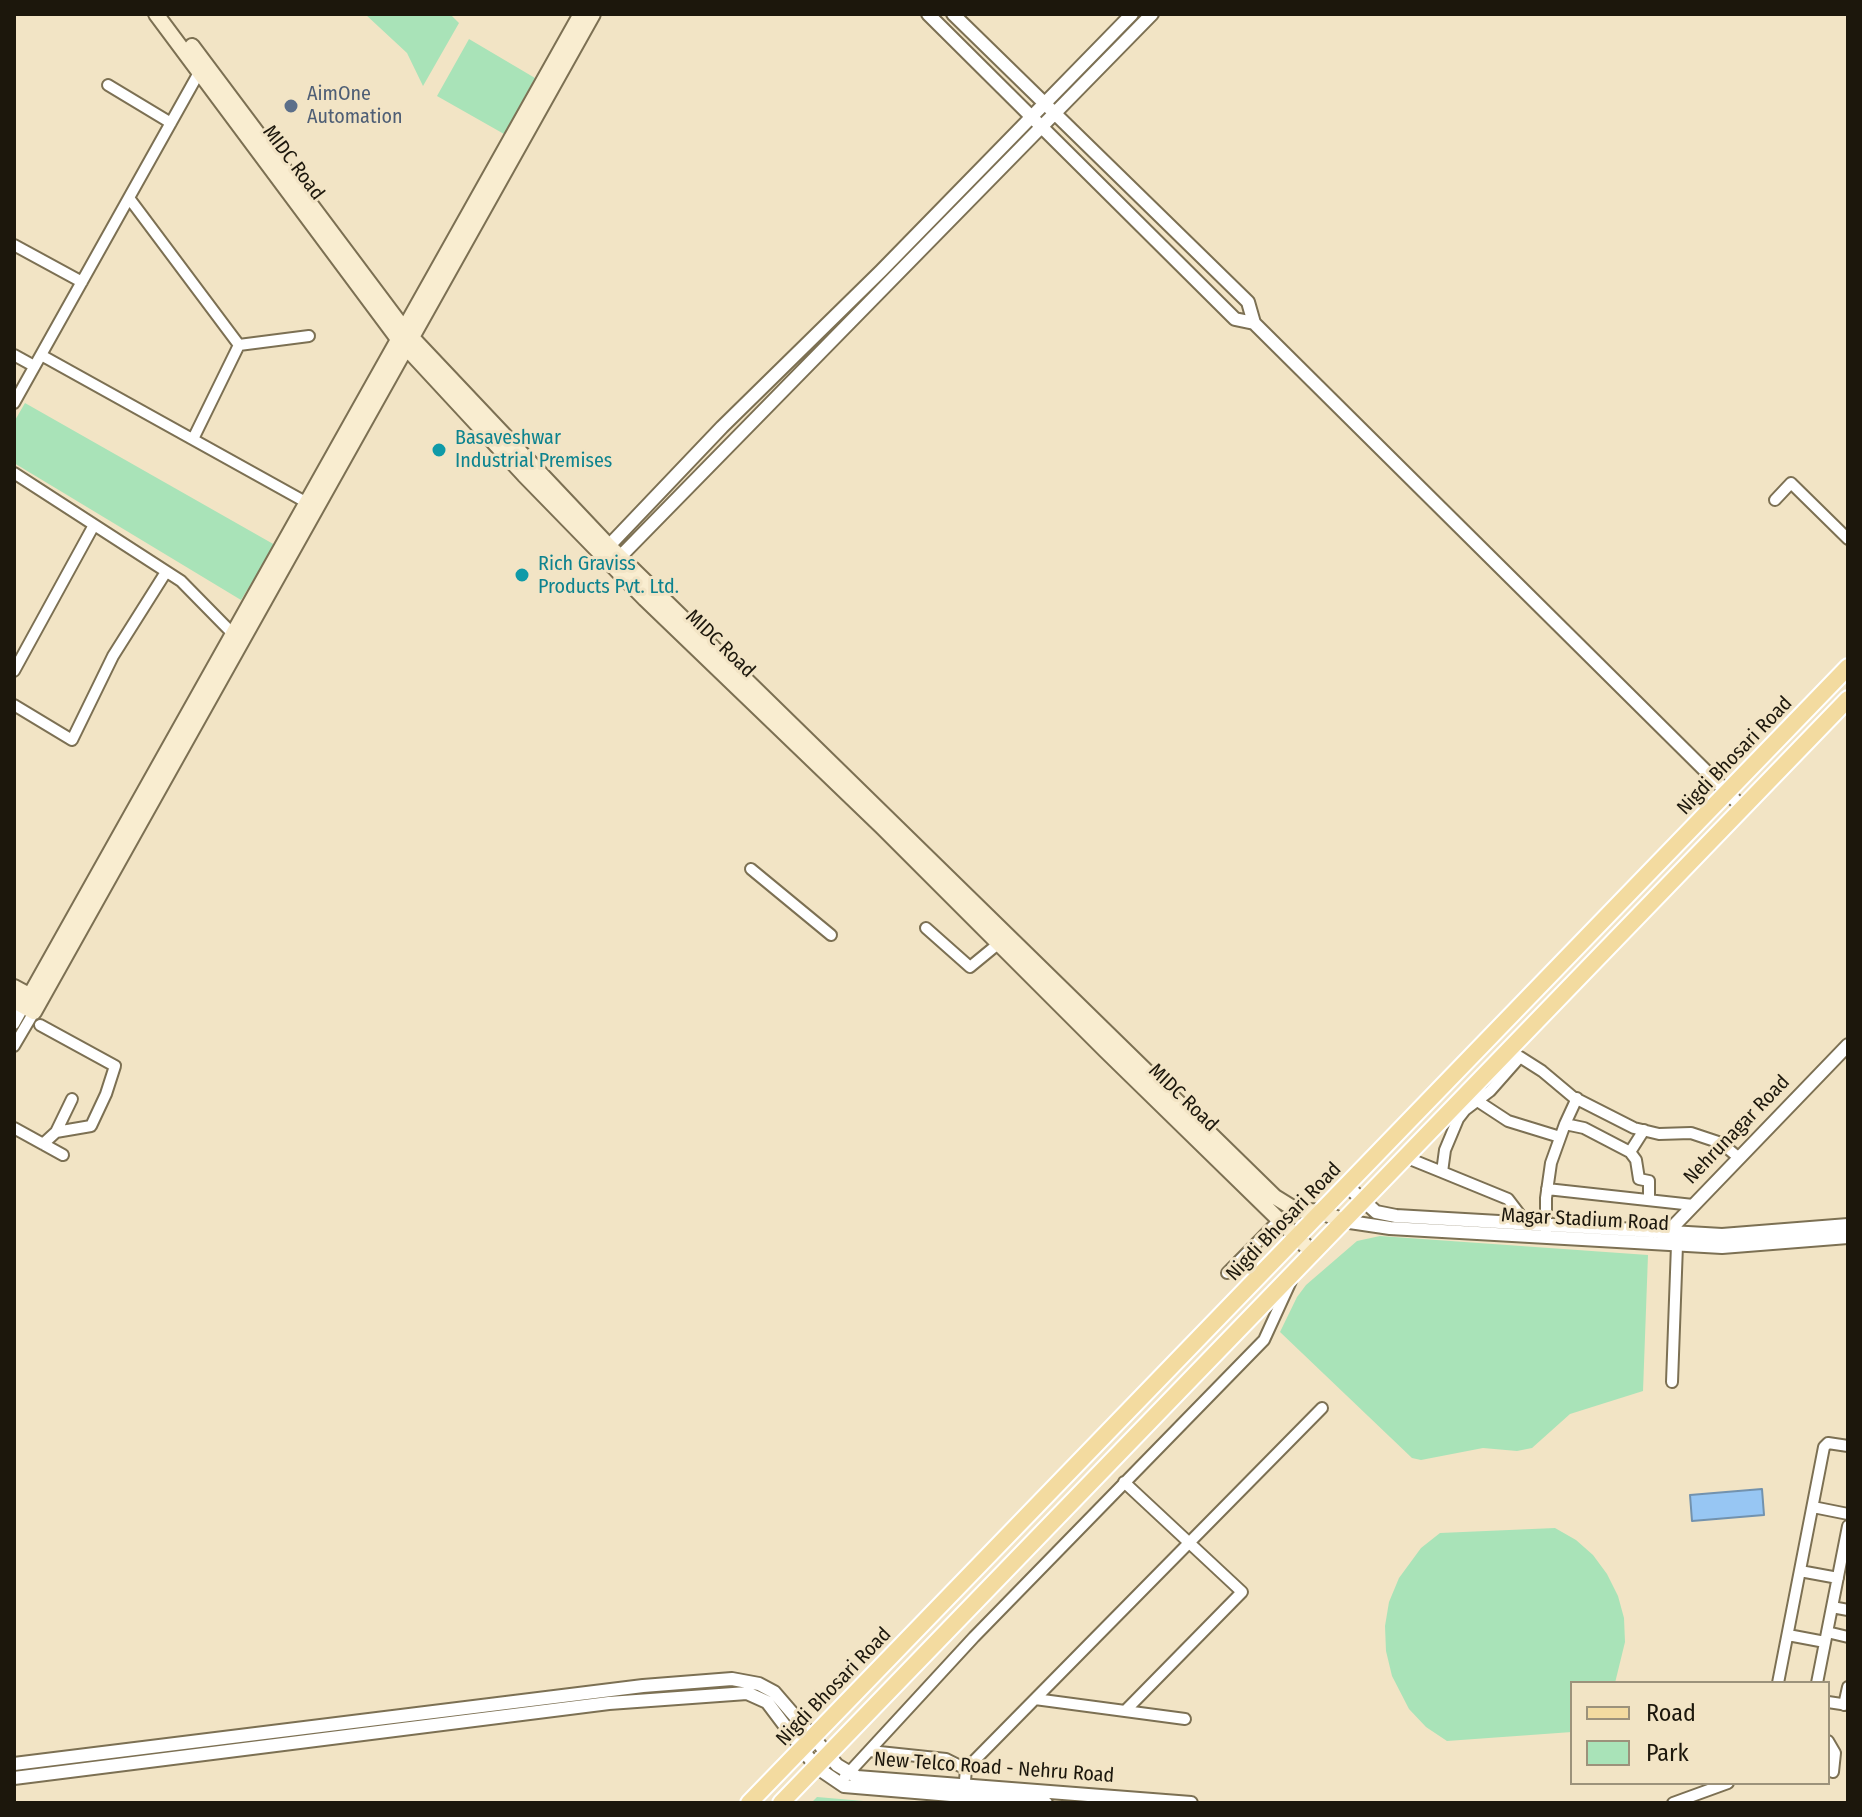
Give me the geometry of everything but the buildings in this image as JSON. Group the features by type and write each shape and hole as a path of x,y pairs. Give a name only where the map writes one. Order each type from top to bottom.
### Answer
{"main road":[{"name":"MIDC Road","path":"156,14 202,68 405,338 610,556 946,882 998,944 1313,1253"},
{"name":"MIDC Road","path":"168,14 202,68"},
{"path":"14,987 30,1007 405,338 581,14"},
{"path":"405,338 593,14"},
{"name":"Nigdi Bhosari Road","path":"749,1803 1848,667"},
{"name":"Nigdi Bhosari Road","path":"781,1803 1405,1157 1456,1112 1848,699"},
{"name":"Magar Stadium Road","path":"946,882 1275,1197 1296,1210 1322,1212 1343,1221"}],"street":[{"path":"928,14 1235,319 1254,323"},
{"path":"953,14 1248,302 1254,323 1743,808"},
{"path":"610,556 722,427 1132,14"},
{"path":"610,556 1043,127 1152,14"},
{"path":"14,403 202,68"},
{"path":"108,85 171,123"},
{"path":"129,198 239,345"},
{"path":"14,245 82,282"},
{"path":"239,345 309,336"},
{"path":"193,439 239,345"},
{"path":"14,355 34,366"},
{"path":"41,355 312,505"},
{"path":"14,473 181,581 237,638"},
{"path":"1775,500 1791,483 1848,539"},
{"path":"14,671 94,525"},
{"path":"14,705 72,740 113,656 166,572"},
{"path":"751,869 831,935"},
{"path":"926,928 970,967 998,944"},
{"path":"14,1024 30,1007"},
{"path":"14,1046 30,1007"},
{"path":"30,1007 115,1066 91,1126 56,1132"},
{"name":"Nehrunagar Road","path":"1656,1244 1848,1045"},
{"path":"1442,1172 1456,1112 1490,1091 1520,1057 1577,1098 1634,1128 1659,1134 1691,1133 1721,1143 1738,1157"},
{"path":"1546,1231 1551,1163 1577,1098"},
{"path":"43,1144 56,1132 72,1099"},
{"path":"1476,1100 1508,1121 1560,1137"},
{"path":"1565,1124 1584,1128 1630,1152 1636,1160 1639,1179 1649,1181 1649,1199"},
{"path":"14,1128 63,1155"},
{"path":"1630,1152 1644,1130"},
{"path":"1405,1157 1508,1199 1527,1224"},
{"name":"Magar Stadium Road","path":"1347,1186 1376,1212 1396,1216 1527,1224 1546,1231 1656,1244 1742,1247 1848,1237"},
{"path":"1547,1189 1693,1205"},
{"path":"1227,1273 1279,1220"},
{"name":"Magar Stadium Road","path":"1343,1221 1390,1228 1742,1235 1848,1225"},
{"path":"1672,1382 1677,1245"},
{"path":"838,1784 974,1637 1264,1340 1295,1272"},
{"path":"964,1791 966,1769 1322,1408"},
{"path":"1778,1681 1826,1445 1848,1446"},
{"path":"1124,1482 1242,1592 1125,1711"},
{"path":"1813,1507 1848,1514"},
{"path":"1817,1681 1848,1526"},
{"path":"1800,1571 1838,1578"},
{"path":"1832,1607 1848,1610"},
{"path":"956,1622 974,1637"},
{"path":"1788,1635 1848,1637"},
{"path":"14,1764 643,1686 732,1679 759,1684 774,1692 807,1742"},
{"path":"1846,1705 1848,1687"},
{"path":"14,1778 609,1703 747,1693 767,1702 807,1742"},
{"path":"1035,1699 1185,1719"},
{"name":"New Telco Road - Nehru Road","path":"807,1742 838,1784 856,1788 1191,1803"},
{"path":"1830,1744 1835,1753 1831,1772 1848,1772"},
{"path":"870,1751 946,1759 966,1769"},
{"name":"New Telco Road - Nehru Road","path":"822,1760 857,1777 1046,1803"},
{"path":"1673,1803 1722,1785"}],"green space":[{"path":"365,14 450,14 459,23 423,86 407,53"},
{"path":"469,39 535,78 504,134 437,96"},
{"path":"25,403 275,545 241,600 14,463 14,422"},
{"path":"1380,1236 1648,1255 1643,1391 1570,1414 1532,1448 1517,1451 1483,1448 1421,1460 1412,1458 1280,1332 1306,1285 1357,1241"},
{"path":"1555,1528 1593,1555 1607,1574 1624,1618 1625,1642 1615,1681 1570,1681 1570,1732 1447,1741 1426,1727 1409,1709 1392,1676 1386,1651 1385,1626 1389,1602 1399,1578 1421,1548 1440,1533"},
{"path":"817,1797 887,1803 811,1803"}],"water":[{"path":"1762,1489 1764,1515 1692,1521 1690,1495"}],"place":[{"name":"AimOne Automation","path":"291,106"},
{"name":"Basaveshwar Industrial Premises","path":"439,450"},
{"name":"Rich Graviss Products Pvt. Ltd.","path":"522,575"}]}
